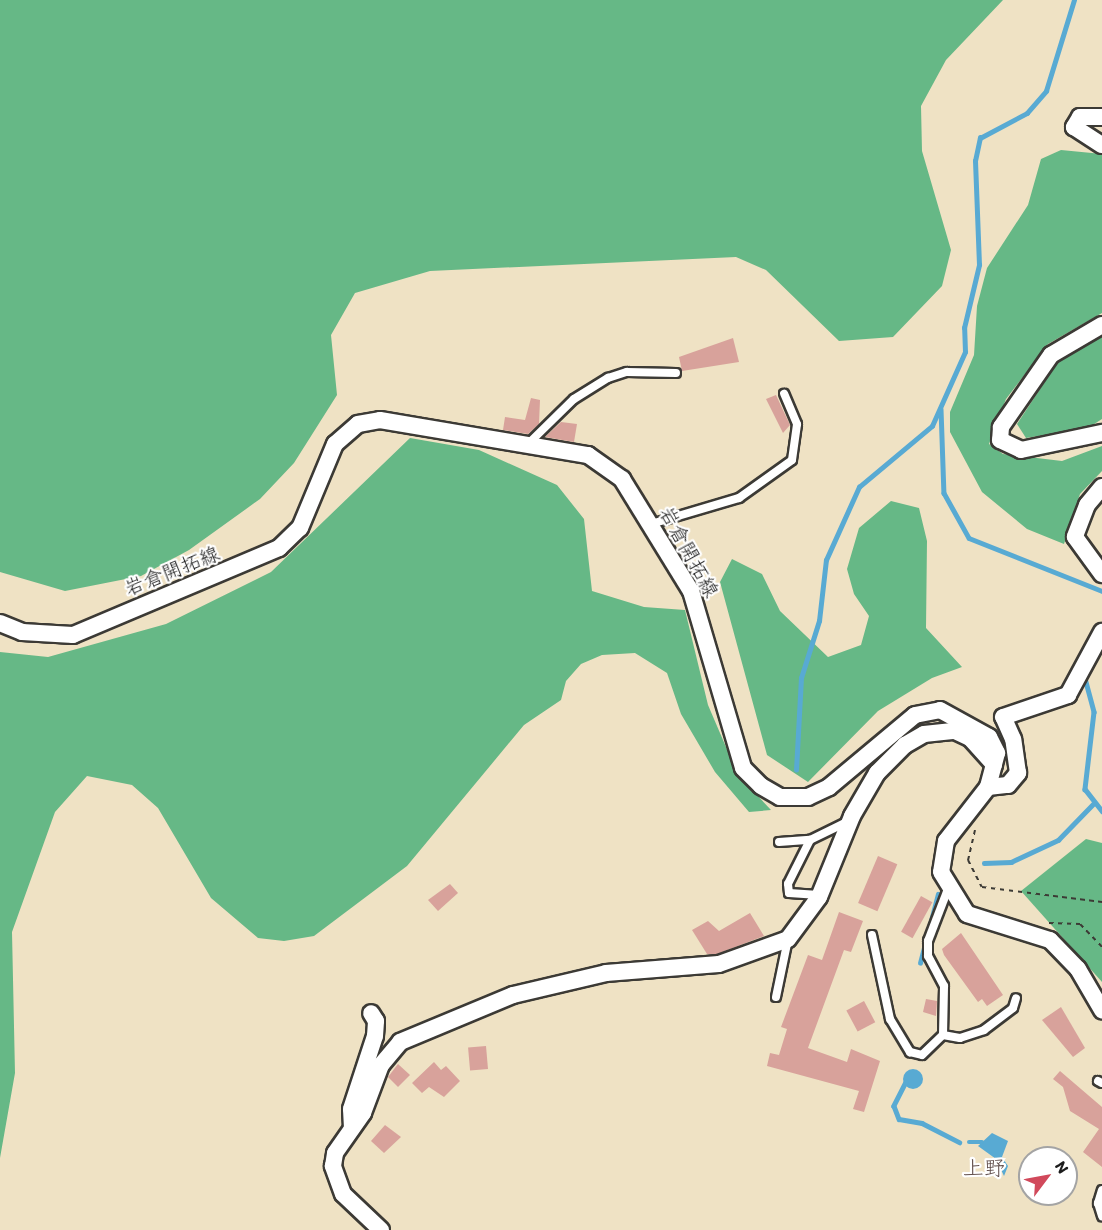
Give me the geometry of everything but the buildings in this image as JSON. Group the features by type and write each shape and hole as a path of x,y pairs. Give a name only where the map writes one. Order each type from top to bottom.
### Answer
{"street":[{"path":"1102,117 1080,117 1074,127 1102,145"},
{"path":"1102,325 1052,355 1001,427 1000,440 1021,450 1102,433"},
{"name":"岩倉開拓線","path":"0,623 22,632 72,635 279,548 300,528 335,444 357,424 380,420 588,455 612,468 651,524 694,597 743,768 761,786 780,797 808,797 829,787 915,715 940,710 989,737 997,753 988,787 940,857 948,889 967,914 1035,933 1050,940 1078,969 1102,1010"},
{"path":"1102,487 1078,523 1075,537 1102,574"},
{"path":"988,787 1008,785 1018,774 1014,739 1003,717 1068,695 1102,632"},
{"path":"381,1230 334,1178 335,1153 352,1128 390,1050 478,1008 606,973 718,964 788,939 820,895 850,820 877,773 924,734 955,731 970,738 994,765"},
{"path":"352,1128 351,1109 375,1036 376,1021 371,1013"}],"lane":[{"path":"528,445 574,399 608,378 627,372 676,373"},
{"path":"651,524 739,498 792,460 799,443 797,424 784,394"},
{"path":"779,842 810,840 850,820"},
{"path":"810,840 789,893 796,897 820,895"},
{"path":"872,935 896,1032 910,1052 922,1055 943,1035 944,986 928,956 928,942 948,889"},
{"path":"776,997 788,939"},
{"path":"943,1035 960,1038 984,1030 1013,1008 1016,998"},
{"path":"1102,1191 1098,1203 1102,1216"}],"path":[{"path":"978,801 968,860 982,887 1102,902"},
{"path":"1035,933 1060,919 1080,924 1102,947"}],"green space":[{"path":"0,0 1003,0 946,60 921,106 922,151 951,250 942,286 893,337 839,341 766,270 736,257 430,271 355,293 331,335 337,395 294,463 260,499 189,550 141,576 65,591 0,572"},
{"path":"1061,150 1102,154 1102,313 1048,344 1006,399 989,444 1003,454 1062,461 1102,446 1102,471 1080,494 1064,544 1027,529 982,492 950,432 950,412 974,355 977,306 987,268 1028,205 1041,159"},
{"path":"1102,336 1102,419 1088,428 1026,438 1017,424 1059,360"},
{"path":"410,438 479,450 557,485 584,519 592,591 644,607 685,610 708,705 738,775 771,810 749,812 715,772 681,714 667,673 635,653 602,655 581,664 566,681 561,700 524,725 407,866 314,936 284,941 258,938 211,898 158,808 132,785 87,776 55,812 12,932 15,1073 0,1158 0,652 48,657 166,624 271,572"},
{"path":"891,501 919,508 927,541 926,628 962,667 932,678 878,711 808,782 767,755 720,582 732,559 762,574 780,611 828,657 861,645 869,616 854,594 847,569 859,528"},
{"path":"1086,839 1102,843 1102,982 1021,891"}],"water":[{"path":"913,1069 920,1072 923,1079 920,1086 913,1089 906,1086 903,1079 906,1072"},
{"path":"992,1133 1008,1141 1002,1157 1008,1166 1004,1176 996,1159 978,1146"}],"waterway":[{"path":"796,770 801,678 819,621 826,560 859,487 932,426 965,352 964,328 979,265 975,161 980,138 1027,113 1046,91 1074,0"},
{"path":"941,409 944,493 969,538 1102,591"},
{"path":"1085,678 1094,712 1085,789 1102,811"},
{"path":"984,863 1011,862 1058,840 1093,804"},
{"path":"920,963 938,894"},
{"path":"906,1082 894,1106 899,1119 922,1123 959,1142"},
{"path":"969,1142 982,1142"}],"district":[{"name":"上野","path":"984,1168"}]}
